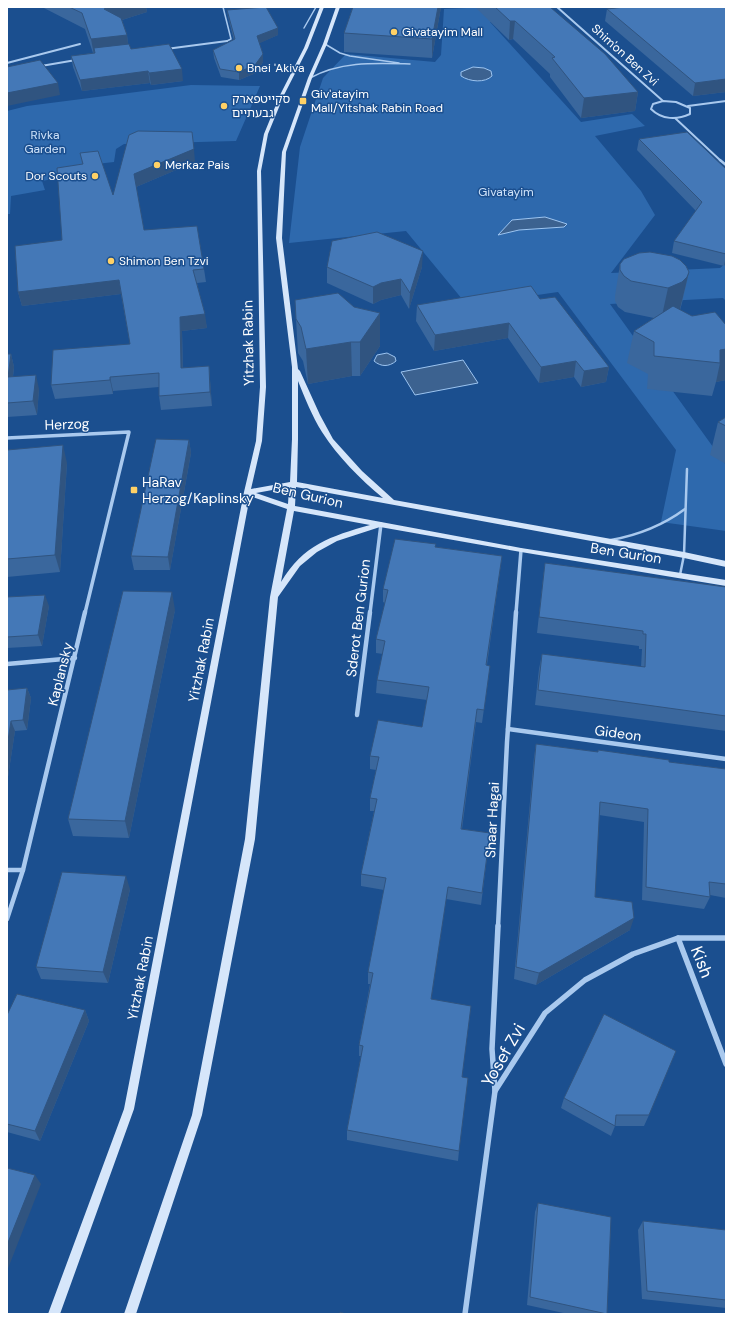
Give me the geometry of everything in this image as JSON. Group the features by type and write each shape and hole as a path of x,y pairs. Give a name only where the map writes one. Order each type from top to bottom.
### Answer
{"main road":[{"name":"Yitzhak Rabin","path":"54,1314 129,1109 247,492 259,441 263,387 259,171 269,127 282,95 306,48 322,7"},
{"path":"130,1314 198,1115 250,839 274,597 291,508 293,484 295,439 295,367 279,238 284,152 310,78 325,44 338,7"},
{"path":"295,367 315,413 330,439 363,479 392,503"},
{"name":"Ben Gurion","path":"247,492 293,484 684,555 726,564"},
{"name":"Ben Gurion","path":"247,492 291,508 521,550 726,583"},
{"path":"274,597 298,563 315,550 347,534 381,524"}],"street":[{"name":"Shim'on Ben Zvi","path":"557,7 663,101"},
{"path":"164,49 227,41"},
{"path":"7,63 80,44"},
{"path":"38,67 80,60"},
{"path":"688,106 691,111 690,114 675,118 662,116 653,112 651,106 663,101 676,102 688,106 726,101"},
{"path":"675,118 726,165"},
{"name":"Herzog","path":"7,438 128,432"},
{"name":"Kaplansky","path":"7,919 23,870 128,432"},
{"name":"Sderot Ben Gurion","path":"357,715 381,524"},
{"name":"Shaar Hagai","path":"495,1091 492,1050 508,729 521,550"},
{"path":"7,664 75,658"},
{"name":"Gideon","path":"508,729 726,759"},
{"path":"7,870 23,870"},
{"name":"Yosef Zvi","path":"465,1314 495,1091 545,1012 592,977 632,954 678,938 726,938"},
{"name":"Kish","path":"678,938 726,1064"}],"lane":[{"path":"222,7 231,39 227,41"},
{"path":"304,28 316,7"},
{"path":"310,78 319,72 339,66 355,64 410,64 350,56 340,53 325,44"},
{"path":"680,575 684,555 687,470"},
{"path":"607,541 650,530 663,525 685,508"}],"green space":[{"name":"Givatayim","path":"488,7 546,16 490,22 581,122 632,114 645,126 595,136 641,191 655,215 611,273 720,268 726,263 726,301 723,298 610,304 726,465 726,531 661,522 676,450 558,292 467,305 406,231 289,243 300,147 323,78 346,54 435,62 441,55 444,9"},
{"name":"Rivka Garden","path":"191,85 260,86 236,141 124,144 116,149 114,162 78,166 58,178 42,181 45,190 11,196 10,214 7,214 7,111 27,106"}],"shaded area":[{"path":"473,67 484,68 491,71 492,76 485,80 477,81 469,80 461,76 461,72"},
{"path":"545,217 567,224 564,227 519,230 498,235 512,220"},
{"path":"387,353 395,357 396,361 385,366 374,361 377,355"},
{"path":"463,360 478,383 415,395 401,372"}],"building":[{"path":"69,7 111,7 104,9 121,18 127,35 91,39 82,13"},
{"path":"266,7 278,28 257,36 263,54 255,65 239,72 220,69 213,50 235,39 227,10"},
{"path":"353,7 438,7 432,39 344,33"},
{"path":"495,7 550,7 605,54 638,92 584,98 552,58 555,57 515,21 510,21"},
{"path":"625,7 726,7 726,79 695,83 607,9"},
{"path":"129,44 131,49 169,44 182,69 149,73 148,71 80,80 71,56 95,53 94,48"},
{"path":"40,60 58,83 7,93 7,67"},
{"name":"Shimon Ben Tzvi","path":"138,131 192,132 194,149 134,174 144,230 197,226 204,269 193,270 205,314 180,317 181,368 209,366 210,392 159,396 159,373 110,377 110,380 51,385 53,350 130,344 119,280 18,292 15,246 62,240 57,168 83,164 80,153 98,151 113,195 129,135"},
{"path":"687,132 726,169 726,254 674,241 702,202 639,139"},
{"path":"377,232 423,251 410,293 401,279 381,283 373,287 327,267 332,241"},
{"path":"650,252 672,256 680,260 689,272 687,277 682,282 668,288 631,281 624,276 620,270 620,264 624,259 639,253"},
{"path":"531,286 540,299 555,297 609,367 584,371 576,361 541,367 509,323 435,335 417,305"},
{"path":"338,293 354,307 380,313 360,342 306,349 301,327 296,319 295,300"},
{"path":"673,306 692,316 715,312 726,325 726,349 720,350 720,363 654,356 654,342 634,331"},
{"path":"7,354 11,354 8,377 36,375 33,401 7,403"},
{"path":"726,417 726,426 718,422"},
{"path":"156,439 189,440 168,557 131,556"},
{"path":"63,445 55,555 7,559 7,450"},
{"path":"395,539 436,544 435,547 502,556 486,665 490,666 484,710 477,709 461,829 490,833 482,893 448,887 431,999 471,1006 462,1077 468,1078 459,1151 347,1130 363,1046 359,1045 373,973 368,972 386,878 361,874 377,799 370,798 379,757 370,756 378,720 422,727 429,687 377,680 385,641 376,639 388,590 383,589"},
{"path":"545,563 726,587 726,716 538,690 542,654 645,667 646,634 643,634 643,631 539,617"},
{"path":"123,591 172,592 125,821 68,819"},
{"path":"45,595 38,635 7,637 7,597"},
{"path":"27,688 23,720 11,721 7,747 7,690"},
{"path":"536,744 598,752 598,750 669,760 669,762 726,769 726,884 709,882 710,897 646,887 648,809 600,802 595,897 632,902 634,918 539,973 516,967"},
{"path":"62,872 126,876 103,972 36,967"},
{"path":"17,994 85,1010 35,1131 7,1124 7,1015"},
{"path":"604,1014 676,1051 649,1115 616,1115 615,1126 564,1098"},
{"path":"7,1168 35,1175 7,1245"},
{"path":"538,1203 611,1217 607,1314 530,1297"},
{"path":"643,1221 726,1230 726,1300 647,1291"}],"place":[{"name":"Givatayim Mall","path":"394,32"},
{"name":"Bnei 'Akiva","path":"239,68"},
{"name":"Giv'atayim Mall/Yitshak Rabin Road","path":"303,101"},
{"name":"סקייטפארק גבעתיים","path":"224,106"},
{"name":"Merkaz Pais","path":"157,165"},
{"name":"Dor Scouts","path":"95,176"},
{"name":"Shimon Ben Tzvi","path":"111,261"},
{"name":"HaRav Herzog/Kaplinsky","path":"134,490"}]}
